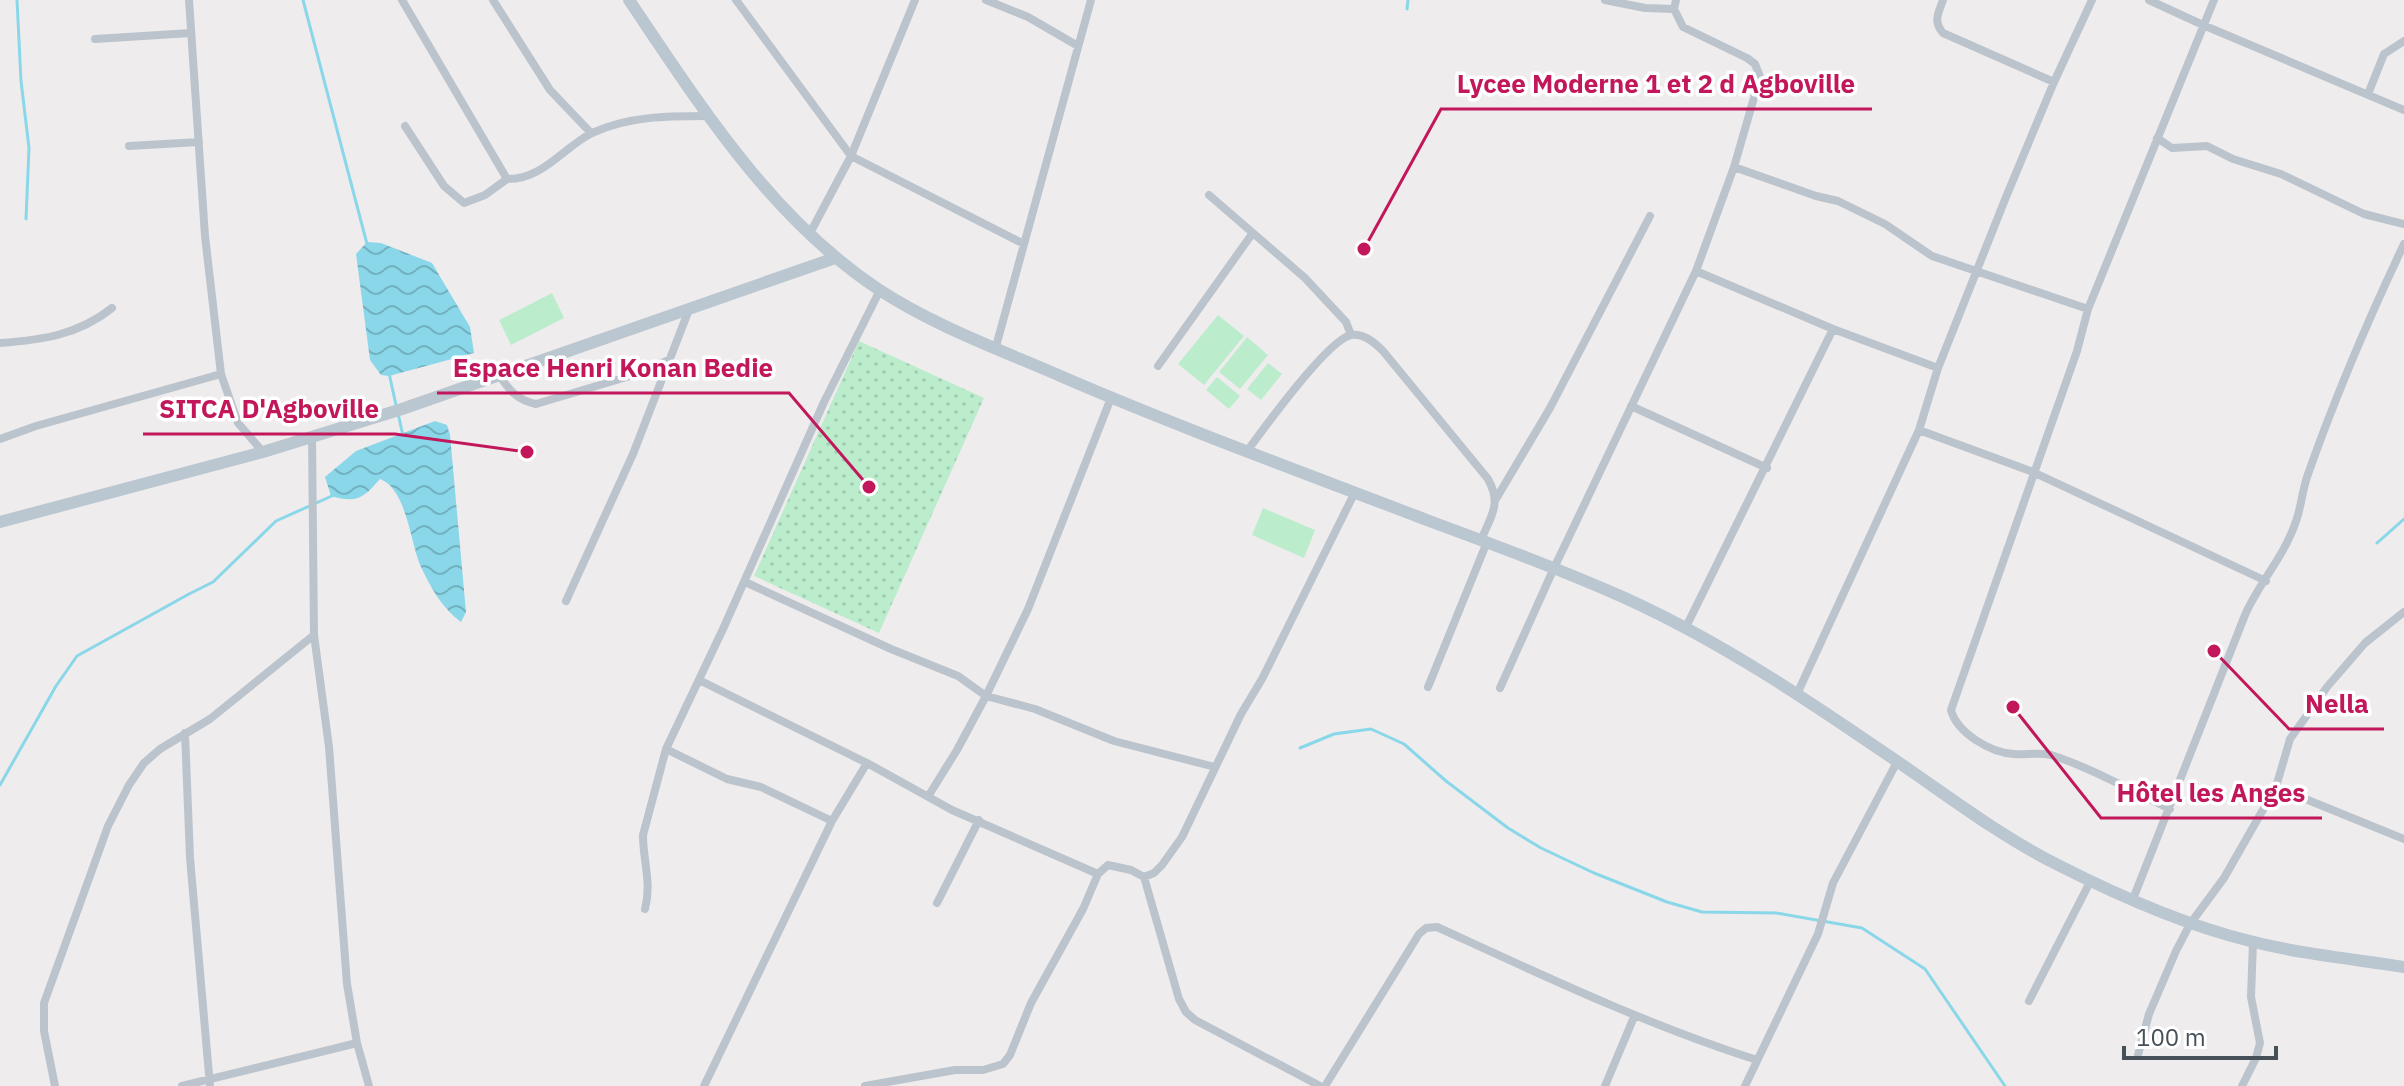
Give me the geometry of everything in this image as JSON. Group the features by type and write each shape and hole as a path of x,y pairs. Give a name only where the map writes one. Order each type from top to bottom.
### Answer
{"main road":[{"path":"629,0 707,116 809,235 880,290 935,322 1111,398 1554,568 1686,627 1797,694 1988,825 2055,864 2133,899 2190,924 2253,942 2404,967"},
{"path":"0,522 312,437 835,258"}],"street":[{"path":"189,0 205,236 221,374 238,423 263,452"},
{"path":"402,0 507,179"},
{"path":"493,0 550,90 591,133"},
{"path":"736,0 851,156 1024,244"},
{"path":"809,235 851,156 915,0"},
{"path":"986,0 1028,17 1078,46"},
{"path":"995,350 1091,0"},
{"path":"1500,688 1696,271 1734,167 1760,77 1755,64 1747,58 1683,27 1675,4 1645,8 1605,0"},
{"path":"1943,0 1936,18 1943,33 2054,82"},
{"path":"1797,694 1919,430 1938,368 2054,82 2092,0"},
{"path":"2149,0 2404,110"},
{"path":"2170,809 2049,754 2009,754 1990,747 1971,736 1953,717 1951,710 2077,351 2088,309 2214,0"},
{"path":"95,39 191,33"},
{"path":"2368,94 2384,54 2404,41"},
{"path":"405,126 444,186 457,199 470,203 507,179 529,175 591,133 637,119 707,116"},
{"path":"2157,138 2172,148 2207,146 2233,159 2281,174 2364,214 2404,224"},
{"path":"129,146 199,142"},
{"path":"1734,167 1838,201 1885,224 1932,256 2088,309"},
{"path":"1209,195 1305,278 1346,322 1351,335"},
{"path":"1428,687 1484,541 1496,499 1550,408 1650,216"},
{"path":"1158,366 1252,234"},
{"path":"2133,899 2245,615 2254,595 2282,554 2295,523 2306,480 2339,392 2404,244"},
{"path":"1696,271 1833,329 1938,368"},
{"path":"645,909 649,881 643,835 666,749 745,582 824,402 880,290"},
{"path":"566,601 633,454 691,307"},
{"path":"0,343 66,333 93,324 112,308"},
{"path":"1686,627 1833,329"},
{"path":"1248,450 1291,391 1351,335 1373,341 1383,351 1488,479 1496,499"},
{"path":"499,375 522,401 536,404 630,376 669,360"},
{"path":"0,439 221,374"},
{"path":"929,795 986,696 1028,609 1111,398"},
{"path":"1631,406 1767,468"},
{"path":"1919,430 2033,472 2266,581"},
{"path":"312,437 314,635 329,747 347,984 357,1043 369,1086"},
{"path":"1144,877 1154,873 1182,837 1355,492"},
{"path":"745,582 958,676 986,696 1035,709 1114,741 1215,767"},
{"path":"2138,1055 2149,1014 2176,951 2190,924 2224,878 2276,787 2290,739 2327,687 2365,643 2404,612"},
{"path":"55,1086 44,1031 44,1003 108,826 129,785 144,763 160,749 210,719 314,635"},
{"path":"699,680 867,763 952,810 1098,874"},
{"path":"185,733 190,858 210,1082"},
{"path":"666,749 727,779 761,787 832,821"},
{"path":"1745,1086 1818,934 1833,883 1897,762"},
{"path":"704,1086 832,821 867,763"},
{"path":"2276,787 2404,839"},
{"path":"937,903 979,820"},
{"path":"865,1086 955,1070 983,1070 1003,1064 1098,874 1108,865 1131,870 1144,877 1179,999 1186,1012 1195,1020 1322,1086 1419,934 1426,928 1437,927 1634,1017 1757,1060"},
{"path":"2029,1001 2091,880"},
{"path":"2245,1085 2260,1043 2251,997 2253,942"},
{"path":"1605,1086 1634,1017"},
{"path":"182,1086 210,1082 357,1043"}],"green space":[{"path":"552,293 564,318 511,345 499,320"},
{"path":"1218,315 1244,336 1204,385 1178,364"},
{"path":"1247,337 1268,355 1240,389 1219,372"},
{"path":"859,341 984,398 879,633 754,576"},
{"path":"1268,363 1282,374 1261,400 1247,389"},
{"path":"1217,377 1240,396 1229,409 1206,390"},
{"path":"1263,508 1315,530 1304,558 1252,535"}],"water":[{"path":"367,242 381,243 432,263 470,327 474,353 389,376 381,375 370,360 356,254"},
{"path":"435,421 447,425 450,435 466,612 461,622 443,604 421,567 402,505 389,485 380,479 365,494 348,499 331,496 325,477 356,451"}],"waterway":[{"path":"17,0 21,81 29,148 26,219"},
{"path":"303,0 367,244"},
{"path":"1407,9 1408,0"},
{"path":"389,373 396,405"},
{"path":"398,413 403,436"},
{"path":"0,785 56,686 77,656 213,582 276,521 334,495"},
{"path":"2377,543 2404,519"},
{"path":"1300,748 1334,734 1371,729 1404,744 1508,828 1541,848 1594,873 1667,902 1702,912 1776,913 1862,928 1925,969 2005,1086"}],"place":[{"name":"Lycee Moderne 1 et 2 d Agboville","path":"1364,249"},
{"name":"SITCA D'Agboville","path":"527,452"},
{"name":"Espace Henri Konan Bedie","path":"869,487"},
{"name":"Nella","path":"2214,651"},
{"name":"Hôtel les Anges","path":"2013,707"}]}
